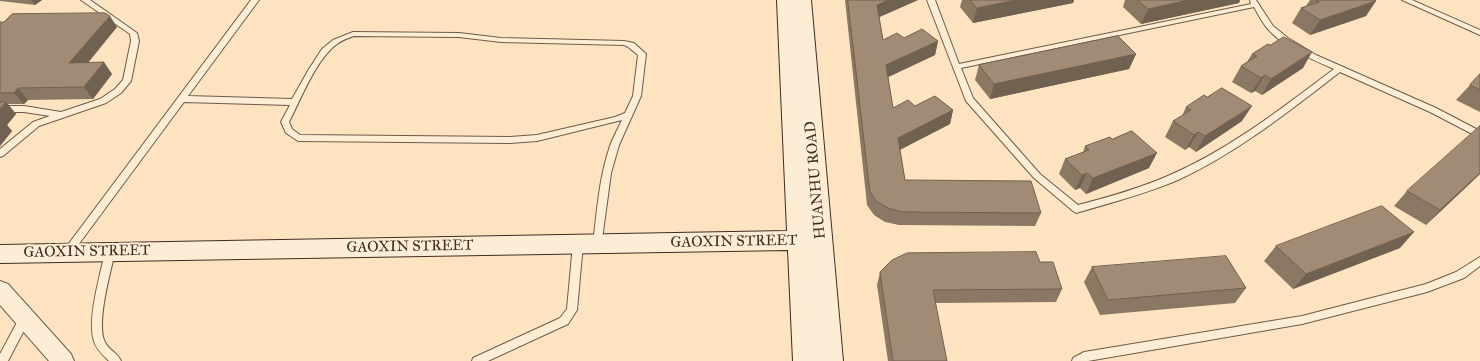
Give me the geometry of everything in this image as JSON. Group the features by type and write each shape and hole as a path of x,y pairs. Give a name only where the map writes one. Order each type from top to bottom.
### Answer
{"street":[{"name":"HUANHU ROAD","path":"786,0 810,240 830,361"},
{"name":"HUANHU ROAD","path":"802,0 810,240 806,361"},
{"name":"GAOXIN STREET","path":"0,254 810,240"},
{"path":"0,290 62,361"}],"lane":[{"path":"0,154 36,124 103,101 118,91 128,81 135,41 133,33 85,0"},
{"path":"67,253 255,0"},
{"path":"931,0 969,99 999,135 1037,176 1076,209 1139,191 1173,178 1204,162 1258,130 1339,69"},
{"path":"1406,0 1480,33"},
{"path":"956,67 1254,3 1270,27 1285,40 1313,57 1433,110 1480,135"},
{"path":"477,361 564,321 572,310 588,244 602,202 607,173 615,145 636,96 642,54 631,45 624,42 500,40 459,35 353,34 341,38 330,45 321,57 285,122 289,131 298,138 510,140 537,138 617,120 627,115"},
{"path":"181,99 296,102"},
{"path":"0,109 24,109 61,115"},
{"path":"110,252 98,314 97,334 100,344 116,361"},
{"path":"1077,361 1084,357 1302,320 1427,288 1460,274 1480,261"},
{"path":"2,361 25,318"}],"building":[{"path":"848,0 888,0 877,5 883,40 897,33 904,38 922,29 938,41 886,65 893,108 908,100 915,106 935,96 953,110 898,138 905,180 1031,181 1041,213 902,212 888,208 876,201 870,191"},
{"path":"970,0 1016,0 977,8"},
{"path":"1138,0 1189,0 1148,9"},
{"path":"1316,0 1376,1 1320,20 1301,8 1319,2"},
{"path":"105,13 110,16 69,63 104,62 84,87 18,88 14,93 0,93 0,22 4,22 12,14"},
{"path":"1118,36 1136,54 994,84 979,65"},
{"path":"1284,37 1312,52 1271,79 1265,75 1261,78 1241,66 1257,56 1252,54 1268,44 1270,45"},
{"path":"1480,74 1480,90 1470,85"},
{"path":"1222,88 1252,106 1205,136 1198,132 1194,135 1173,121 1191,110 1186,107 1204,95 1207,97"},
{"path":"0,102 6,102 0,109"},
{"path":"1480,126 1480,173 1440,210 1407,191"},
{"path":"1132,131 1157,153 1093,178 1087,173 1082,175 1065,159 1089,150 1085,146 1110,137 1112,139"},
{"path":"1382,206 1414,232 1306,274 1276,246"},
{"path":"1036,252 1040,262 1053,262 1062,289 933,290 947,361 893,361 880,272 892,260 907,253"},
{"path":"1226,256 1246,288 1108,300 1092,267"}]}
